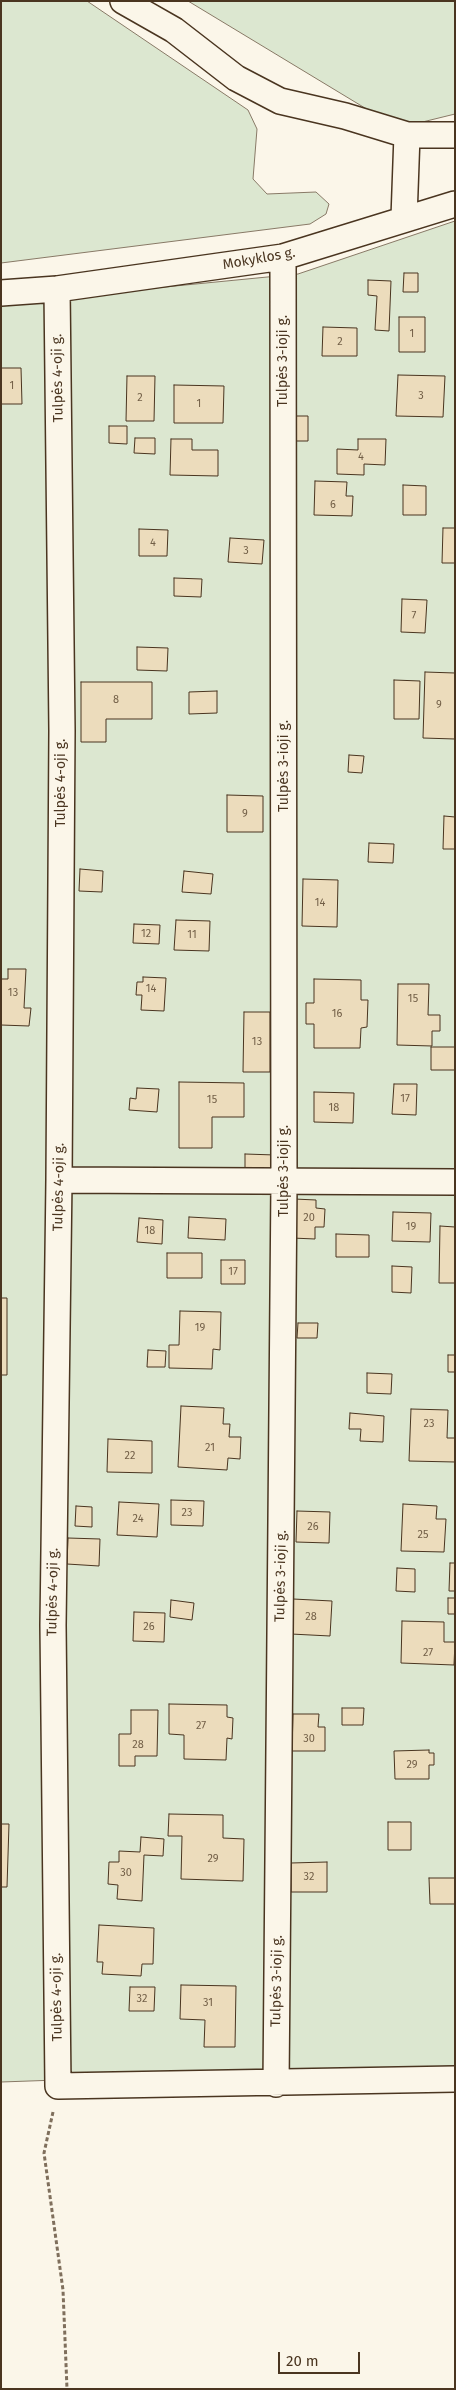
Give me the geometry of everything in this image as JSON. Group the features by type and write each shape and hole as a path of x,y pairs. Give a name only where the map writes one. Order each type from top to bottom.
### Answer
{"street":[{"path":"123,1 174,30 236,78 280,101 345,116 407,135 455,135"},
{"path":"404,218 407,135"},
{"name":"Mokyklos g.","path":"1,293 57,289 283,257 404,218 455,204"},
{"name":"Tulpės 3-ioji g.","path":"276,2084 284,1183 283,257"},
{"name":"Tulpės 4-oji g.","path":"57,289 62,731 59,1180 53,1625 58,2086"},
{"path":"59,1180 284,1183 455,1182"},
{"path":"58,2086 276,2084 455,2079"}],"path":[{"path":"58,2086 44,2153 63,2290 67,2389"}],"green space":[{"path":"1,1 87,1 248,110 257,129 253,179 267,194 316,192 329,204 326,214 310,224 1,263"},
{"path":"188,1 455,1 455,114 398,128"},
{"path":"455,221 455,2066 1,2082 1,303 298,274"}],"building":[{"path":"404,273 418,273 418,292 403,292"},
{"path":"368,280 391,281 389,331 375,330 377,296 368,295"},
{"path":"399,317 425,317 425,352 399,352"},
{"path":"323,327 357,328 357,356 322,356"},
{"path":"1,368 21,368 22,404 1,404"},
{"path":"398,375 445,376 443,417 396,416"},
{"path":"127,376 155,376 154,421 126,421"},
{"path":"174,385 224,386 223,423 174,423"},
{"path":"292,416 308,416 308,441 292,441"},
{"path":"109,426 127,426 127,444 109,443"},
{"path":"135,438 155,438 155,454 134,453"},
{"path":"171,439 192,439 192,450 218,450 218,476 170,475"},
{"path":"358,439 386,439 385,465 364,464 364,475 337,474 337,449 358,450"},
{"path":"315,481 347,482 346,496 353,496 352,516 314,515"},
{"path":"403,485 426,486 426,515 403,515"},
{"path":"443,528 455,528 455,563 442,563"},
{"path":"139,529 168,530 167,556 139,556"},
{"path":"230,538 264,540 262,564 228,562"},
{"path":"174,578 202,579 201,597 174,596"},
{"path":"402,599 427,600 425,633 401,632"},
{"path":"137,647 168,648 167,671 137,670"},
{"path":"425,672 455,673 455,739 423,738"},
{"path":"394,680 420,681 419,719 394,719"},
{"path":"81,682 152,682 152,719 106,719 106,742 81,742"},
{"path":"217,691 217,713 189,714 189,692"},
{"path":"349,755 364,756 362,773 348,772"},
{"path":"227,795 263,796 263,832 227,832"},
{"path":"444,816 455,817 455,849 443,849"},
{"path":"369,843 394,844 393,863 368,862"},
{"path":"80,869 103,871 102,892 79,891"},
{"path":"184,871 213,874 211,894 182,892"},
{"path":"303,879 338,880 337,927 302,926"},
{"path":"176,920 210,921 209,951 174,950"},
{"path":"134,924 160,925 159,944 133,943"},
{"path":"8,969 26,969 24,1008 31,1008 29,1026 1,1025 1,979 8,979"},
{"path":"143,977 166,978 164,1011 141,1010 142,995 136,995 137,982 143,982"},
{"path":"314,979 361,980 361,1000 368,1000 367,1027 361,1028 360,1048 314,1048 314,1024 306,1024 306,1003 314,1003"},
{"path":"398,984 429,984 428,1015 440,1015 440,1031 432,1031 432,1046 397,1045"},
{"path":"244,1012 270,1012 270,1072 243,1072"},
{"path":"431,1047 455,1047 455,1070 431,1070"},
{"path":"179,1082 244,1083 244,1117 212,1117 212,1148 179,1148"},
{"path":"394,1084 417,1084 416,1115 392,1114"},
{"path":"137,1088 159,1089 157,1112 129,1110 130,1098 136,1099"},
{"path":"314,1092 354,1093 353,1123 314,1122"},
{"path":"245,1154 275,1155 274,1173 245,1172"},
{"path":"294,1199 316,1200 316,1208 325,1209 324,1227 315,1227 315,1239 292,1238"},
{"path":"393,1212 431,1213 430,1242 392,1241"},
{"path":"189,1217 226,1219 225,1240 188,1238"},
{"path":"139,1218 163,1220 162,1244 137,1242"},
{"path":"440,1226 455,1227 455,1283 439,1283"},
{"path":"336,1234 369,1235 369,1257 336,1257"},
{"path":"167,1253 202,1253 202,1278 167,1278"},
{"path":"221,1260 245,1260 245,1284 221,1284"},
{"path":"392,1266 412,1267 411,1293 392,1292"},
{"path":"1,1298 7,1298 7,1375 1,1375"},
{"path":"180,1311 221,1312 220,1350 213,1349 212,1369 169,1368 169,1345 179,1345"},
{"path":"298,1323 318,1323 317,1338 297,1338"},
{"path":"148,1350 166,1351 165,1367 147,1367"},
{"path":"448,1355 455,1355 455,1372 448,1372"},
{"path":"367,1373 392,1374 391,1394 367,1393"},
{"path":"181,1406 224,1408 223,1424 230,1424 229,1437 241,1437 240,1459 228,1458 227,1470 178,1467"},
{"path":"411,1409 448,1410 447,1438 455,1438 455,1462 409,1461"},
{"path":"350,1413 384,1416 383,1442 360,1441 361,1429 349,1429"},
{"path":"108,1439 152,1441 152,1473 107,1472"},
{"path":"171,1500 204,1501 203,1526 171,1525"},
{"path":"119,1502 159,1504 157,1537 117,1535"},
{"path":"403,1504 437,1506 436,1519 446,1519 444,1552 401,1551"},
{"path":"76,1506 92,1507 92,1527 75,1526"},
{"path":"297,1511 330,1512 329,1543 296,1542"},
{"path":"68,1538 100,1539 99,1566 67,1564"},
{"path":"450,1563 455,1563 455,1591 449,1591"},
{"path":"397,1568 415,1569 415,1592 396,1591"},
{"path":"448,1598 455,1598 455,1614 448,1614"},
{"path":"293,1599 332,1601 330,1636 291,1634"},
{"path":"171,1600 194,1603 192,1620 170,1617"},
{"path":"134,1612 165,1613 164,1642 133,1641"},
{"path":"402,1621 444,1622 444,1642 455,1642 454,1665 401,1663"},
{"path":"169,1704 227,1705 227,1717 233,1718 232,1739 227,1738 226,1760 184,1759 184,1735 169,1734"},
{"path":"342,1708 364,1708 363,1725 342,1725"},
{"path":"131,1710 158,1710 157,1756 135,1756 135,1766 119,1766 119,1734 131,1734"},
{"path":"293,1714 319,1714 318,1727 325,1727 325,1751 292,1751"},
{"path":"429,1750 429,1753 434,1753 434,1765 429,1765 429,1779 395,1779 394,1751"},
{"path":"169,1814 223,1815 223,1838 244,1839 243,1881 181,1879 182,1836 168,1836"},
{"path":"388,1822 411,1822 411,1850 388,1850"},
{"path":"1,1824 9,1824 7,1887 1,1887"},
{"path":"141,1837 164,1839 163,1856 144,1855 142,1901 117,1899 118,1885 108,1884 109,1862 119,1862 119,1851 140,1852"},
{"path":"327,1862 327,1892 291,1892 291,1863"},
{"path":"429,1878 455,1878 455,1904 430,1904"},
{"path":"99,1925 154,1928 153,1964 142,1964 141,1976 102,1974 103,1962 97,1962"},
{"path":"181,1985 236,1986 235,2047 204,2047 205,2020 180,2019"},
{"path":"130,1987 155,1987 154,2011 129,2011"}]}
